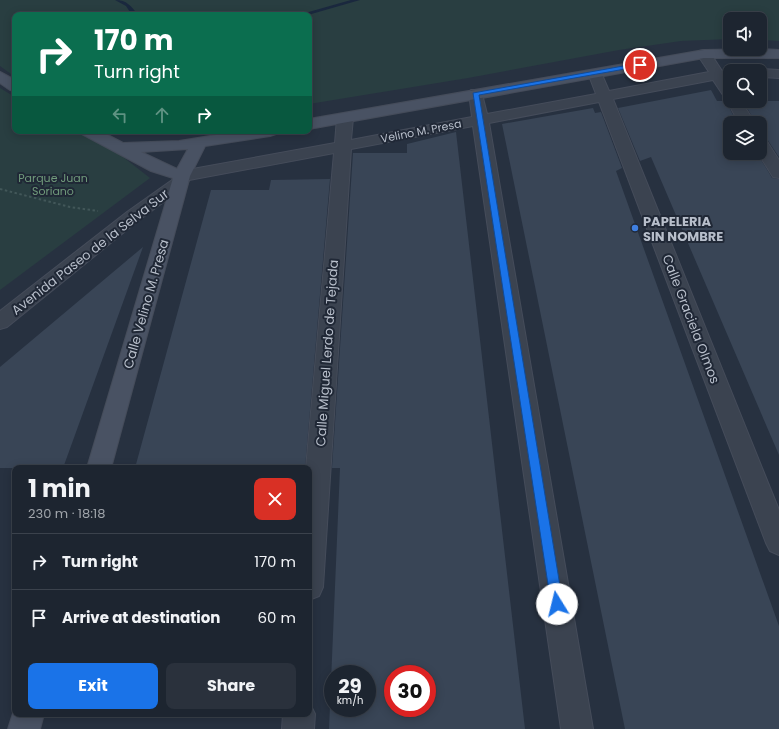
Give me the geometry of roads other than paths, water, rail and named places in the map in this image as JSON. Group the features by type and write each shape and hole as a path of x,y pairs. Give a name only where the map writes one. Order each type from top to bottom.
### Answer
{"street":[{"path":"312,124 476,93 704,54 758,52 779,54"},
{"path":"704,54 723,74"},
{"name":"Calle Graciela Olmos","path":"594,73 779,543"},
{"path":"767,73 779,74"},
{"name":"Velino M. Presa","path":"182,178 343,146 723,75"},
{"path":"0,76 12,85"},
{"path":"476,93 577,729"},
{"name":"Calle Miguel Lerdo de Tejada","path":"312,548 345,118"},
{"path":"94,134 157,167 182,178"},
{"path":"120,148 198,143 252,134"},
{"name":"Calle Velino M. Presa","path":"99,465 182,178 198,143"},
{"path":"767,154 779,173"},
{"name":"Avenida Paseo de la Selva Sur","path":"0,322 182,178"},
{"path":"24,729 27,717"},
{"path":"298,729 299,717"}],"waterway":[{"path":"118,0 128,5 133,12"},
{"path":"312,12 357,0"}],"place":[{"name":"PAPELERIA SIN NOMBRE","path":"635,228"}],"park label":[{"name":"Parque Juan Soriano","path":"53,184"}]}
